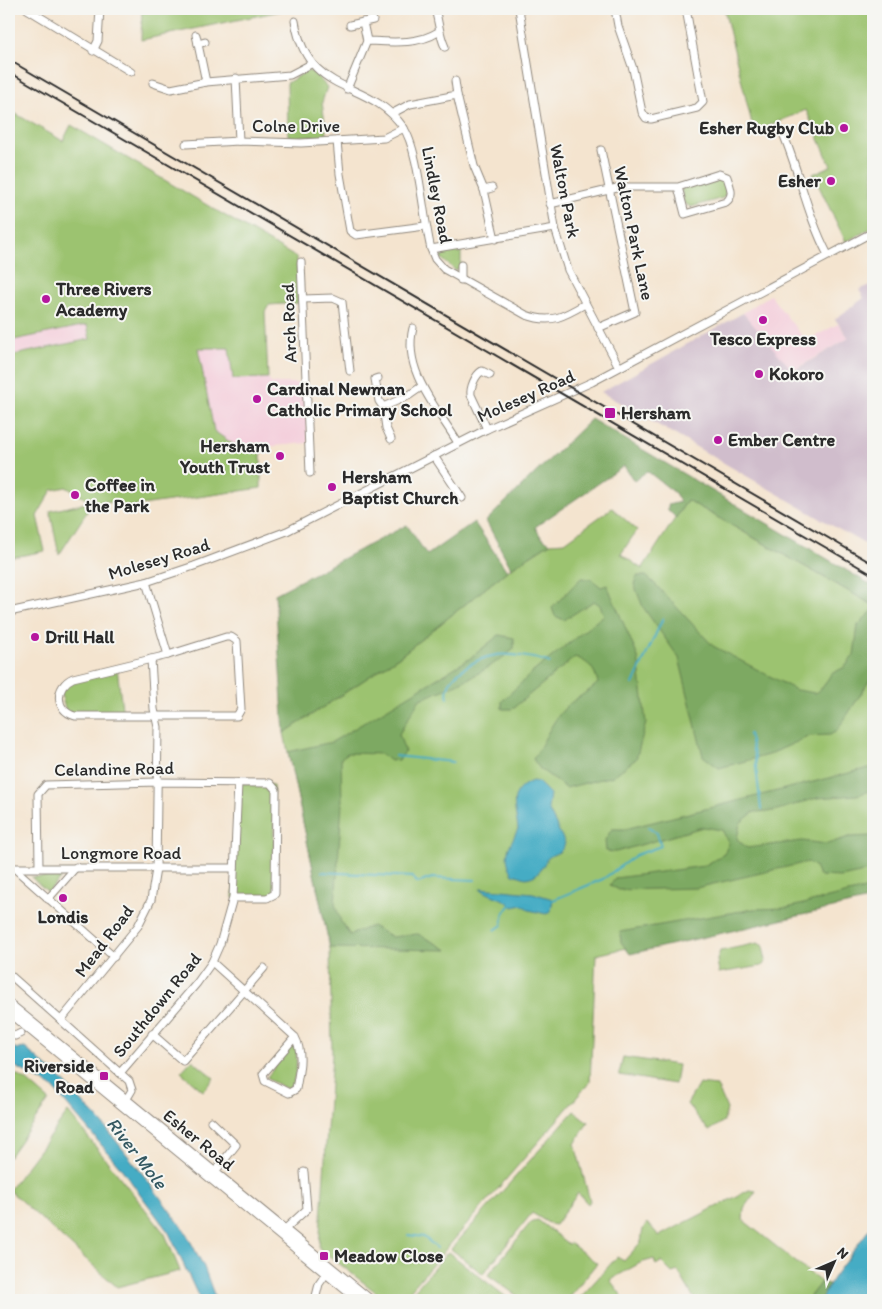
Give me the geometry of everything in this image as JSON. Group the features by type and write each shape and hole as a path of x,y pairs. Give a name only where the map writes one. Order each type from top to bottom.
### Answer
{"main road":[{"name":"Esher Road","path":"9,1004 370,1300"},
{"name":"Esher Road","path":"9,1012 359,1300"}],"street":[{"path":"27,9 93,51 131,72"},
{"path":"93,51 98,41 100,9"},
{"path":"434,9 439,25 438,32 446,47"},
{"name":"Walton Park","path":"519,9 555,228 568,270 619,368"},
{"path":"615,9 618,26 633,69 642,112 646,118 651,119 697,108 703,102 686,9"},
{"path":"350,25 373,20"},
{"name":"Lindley Road","path":"295,21 297,35 311,64 320,73 347,89 381,104 393,113 404,128 413,147 425,226 431,249 435,259 444,269 526,316 540,320 559,318 585,304"},
{"path":"347,89 367,41 363,22"},
{"path":"367,41 399,43 438,32"},
{"path":"196,35 202,43 206,82"},
{"path":"153,83 171,89 236,78 290,75 311,64"},
{"path":"236,78 239,141"},
{"path":"455,82 474,166 484,190 495,238"},
{"path":"393,113 410,104 457,95"},
{"name":"Colne Drive","path":"186,144 239,141 337,141 384,138 404,128"},
{"path":"784,136 797,167 800,189 812,215 817,234 828,255"},
{"path":"337,141 350,231 356,236 425,226"},
{"name":"Walton Park Lane","path":"598,328 635,312 601,150"},
{"path":"550,204 621,187 678,187 724,175 727,177 732,193 731,198 726,202 685,214 678,187"},
{"path":"484,190 492,188"},
{"path":"431,249 555,228"},
{"name":"Molesey Road","path":"9,612 146,582 194,566 286,530 458,443 548,403 619,368 873,232"},
{"name":"Arch Road","path":"302,262 310,474"},
{"path":"460,265 461,280"},
{"path":"303,299 333,298 342,302 350,371"},
{"path":"413,328 410,340 421,387 458,443"},
{"path":"487,429 470,390 479,373 482,371 490,375"},
{"path":"378,378 375,379 379,402 383,407 386,428 391,439"},
{"path":"383,407 408,396 421,387"},
{"path":"434,456 462,498"},
{"path":"146,582 168,655"},
{"path":"226,637 234,638 238,649 241,709 237,716 232,718 75,716 66,712 59,698 62,686 74,678 151,659 226,637"},
{"name":"Mead Road","path":"61,1020 138,926 151,900 156,869 158,727 151,659"},
{"path":"233,898 270,898 276,891 276,787 270,783 238,783"},
{"name":"Celandine Road","path":"39,867 38,794 40,789 50,784 238,783"},
{"name":"Southdown Road","path":"120,1073 212,962 226,930 233,898 238,783"},
{"path":"48,899 76,867"},
{"path":"12,868 114,957"},
{"name":"Longmore Road","path":"12,868 234,868"},
{"path":"212,962 295,1037 300,1046 301,1061 296,1088 289,1093 265,1081 263,1074 295,1037"},
{"path":"152,1034 183,1061 264,968"},
{"path":"9,974 120,1073 132,1087 126,1100"},
{"path":"9,1033 15,1036 21,1034"},
{"path":"211,1121 236,1144 214,1173"},
{"path":"284,1230 307,1209 304,1172"},
{"path":"315,1300 320,1284 326,1274"}],"shaded area":[{"name":"Three Rivers Academy","path":"9,274 88,325 90,339 9,356"},
{"path":"873,284 873,549 601,392 743,313 793,371 849,338 835,319 864,298 859,290"},
{"path":"770,295 806,341 838,324 849,338 792,371 743,313"},
{"name":"Cardinal Newman Catholic Primary School","path":"198,348 229,348 233,379 268,378 271,383 306,383 308,443 240,449 214,431"}],"green space":[{"path":"142,9 290,9 141,40"},
{"name":"Esher Rugby Club","path":"724,9 873,9 873,227 846,242 813,174 831,166 806,110 754,132"},
{"path":"307,71 313,72 327,87 322,102 327,137 302,136 297,138 288,136 287,83"},
{"path":"9,110 63,141 71,125 297,258 298,303 269,305 265,312 268,378 233,379 229,348 198,348 214,431 240,449 261,447 261,488 128,507 105,501 92,504 59,555 50,511 91,502 66,487 52,490 37,516 45,551 9,558 9,356 90,339 87,325 9,341"},
{"path":"717,177 724,182 727,191 723,198 691,207 684,203 681,189"},
{"path":"461,248 461,265 456,271 441,258 442,253 447,250"},
{"path":"591,419 873,586 873,605 687,500 676,518 668,510 668,505 680,502 675,493 647,471 634,481 624,466 535,527 541,537 550,543 511,568 486,521"},
{"path":"687,500 873,605 873,891 596,955 590,1082 402,1300 386,1300 319,1248 332,1055 330,948 284,733 400,656 507,571 550,543 565,542 612,508 637,530 621,554 642,569"},
{"path":"474,522 507,571 400,656 284,733 275,594 407,525 427,555"},
{"path":"637,576 646,576 653,582 713,646 796,690 815,693 823,687 831,674 845,667 854,655 858,625 873,610 873,675 837,731 830,735 810,736 768,755 719,768 703,756 679,658 643,607 634,584"},
{"path":"581,578 591,579 601,587 607,585 638,657 646,723 636,759 613,776 566,788 540,769 533,759 564,709 598,683 593,670 584,661 575,657 512,709 502,709 502,701 533,672 604,615 600,605 594,601 564,620 555,616 552,608"},
{"path":"499,635 514,638 514,649 492,665 469,678 420,699 399,734 405,752 399,760 390,761 381,754 348,753 341,758 342,805 335,904 341,922 350,935 372,926 392,937 418,934 448,950 330,948 288,752 332,742 469,659"},
{"path":"117,667 123,717 66,712 60,690 64,683"},
{"path":"873,767 873,790 857,795 817,798 774,811 754,812 740,823 737,839 747,848 802,841 827,844 849,837 873,836 873,870 841,877 819,876 815,867 808,862 696,888 619,890 610,885 616,878 704,866 724,854 729,843 722,830 703,827 616,852 606,851 605,840 612,829 625,829"},
{"path":"238,783 273,785 275,894 233,898"},
{"path":"31,877 59,877 61,878 48,892"},
{"path":"873,887 873,899 630,954 621,942 620,932 753,909 787,908"},
{"path":"758,943 763,946 766,961 762,966 719,973 717,960 720,951"},
{"path":"292,1044 296,1047 296,1070 291,1086 287,1089 269,1080 267,1077"},
{"path":"623,1057 678,1065 675,1084 619,1075"},
{"path":"192,1060 214,1078 203,1091 181,1072"},
{"path":"9,1071 26,1080 49,1100 9,1157"},
{"path":"699,1084 717,1086 727,1109 724,1121 709,1131 687,1104"},
{"path":"574,1111 588,1122 575,1144 590,1201 588,1204 578,1193 555,1225 532,1213 483,1274 451,1249"},
{"path":"68,1112 165,1234 180,1271 117,1287 9,1190"},
{"path":"749,1190 756,1191 744,1208 743,1220 821,1282 807,1300 695,1300 678,1271 672,1273 661,1262 656,1265 654,1259 640,1263 610,1280 625,1300 578,1300 617,1257 624,1261 641,1242 643,1228 648,1223 659,1236"},
{"path":"538,1220 568,1244 570,1243 597,1263 567,1300 523,1300 488,1275 532,1221"},
{"path":"448,1252 510,1300 406,1300"},
{"path":"821,1282 829,1284 821,1300 807,1300"}],"water":[{"path":"532,781 538,782 550,794 548,809 565,843 559,852 547,859 537,874 526,878 513,874 509,867 507,856 518,829 514,802 516,796 524,785"},
{"path":"480,888 533,893 553,899 551,911 546,914 529,910 523,905 513,907"},
{"path":"9,1045 17,1049 25,1048 62,1080 102,1123 185,1231 204,1267 216,1300 200,1300 169,1233 120,1167 52,1087 9,1063"},
{"path":"873,1224 873,1280 859,1300 821,1300 833,1278"}],"waterway":[{"path":"633,684 663,618"},
{"path":"448,698 450,682 463,669 480,660 496,655 515,655 550,663"},
{"path":"749,734 755,758 761,809"},
{"path":"395,756 453,762"},
{"path":"553,900 603,879 636,855 661,846 657,833 649,827"},
{"path":"322,872 412,877 418,883 432,878 475,880"},
{"path":"495,930 502,925 504,912 511,905"},
{"path":"408,1235 424,1237 437,1248"}],"railway":[{"path":"9,60 873,564"},
{"path":"9,72 873,575"}],"place":[{"name":"Esher Rugby Club","path":"844,128"},
{"name":"Esher","path":"831,181"},
{"name":"Three Rivers Academy","path":"46,299"},
{"name":"Tesco Express","path":"763,320"},
{"name":"Kokoro","path":"759,374"},
{"name":"Cardinal Newman Catholic Primary School","path":"257,399"},
{"name":"Hersham","path":"610,413"},
{"name":"Ember Centre","path":"718,440"},
{"name":"Hersham Youth Trust","path":"280,456"},
{"name":"Hersham Baptist Church","path":"332,487"},
{"name":"Coffee in the Park","path":"75,495"},
{"name":"Drill Hall","path":"35,637"},
{"name":"Londis","path":"63,898"},
{"name":"Riverside Road","path":"104,1076"},
{"name":"Meadow Close","path":"324,1256"}],"water label":[{"name":"River Mole","path":"137,1153"}]}
